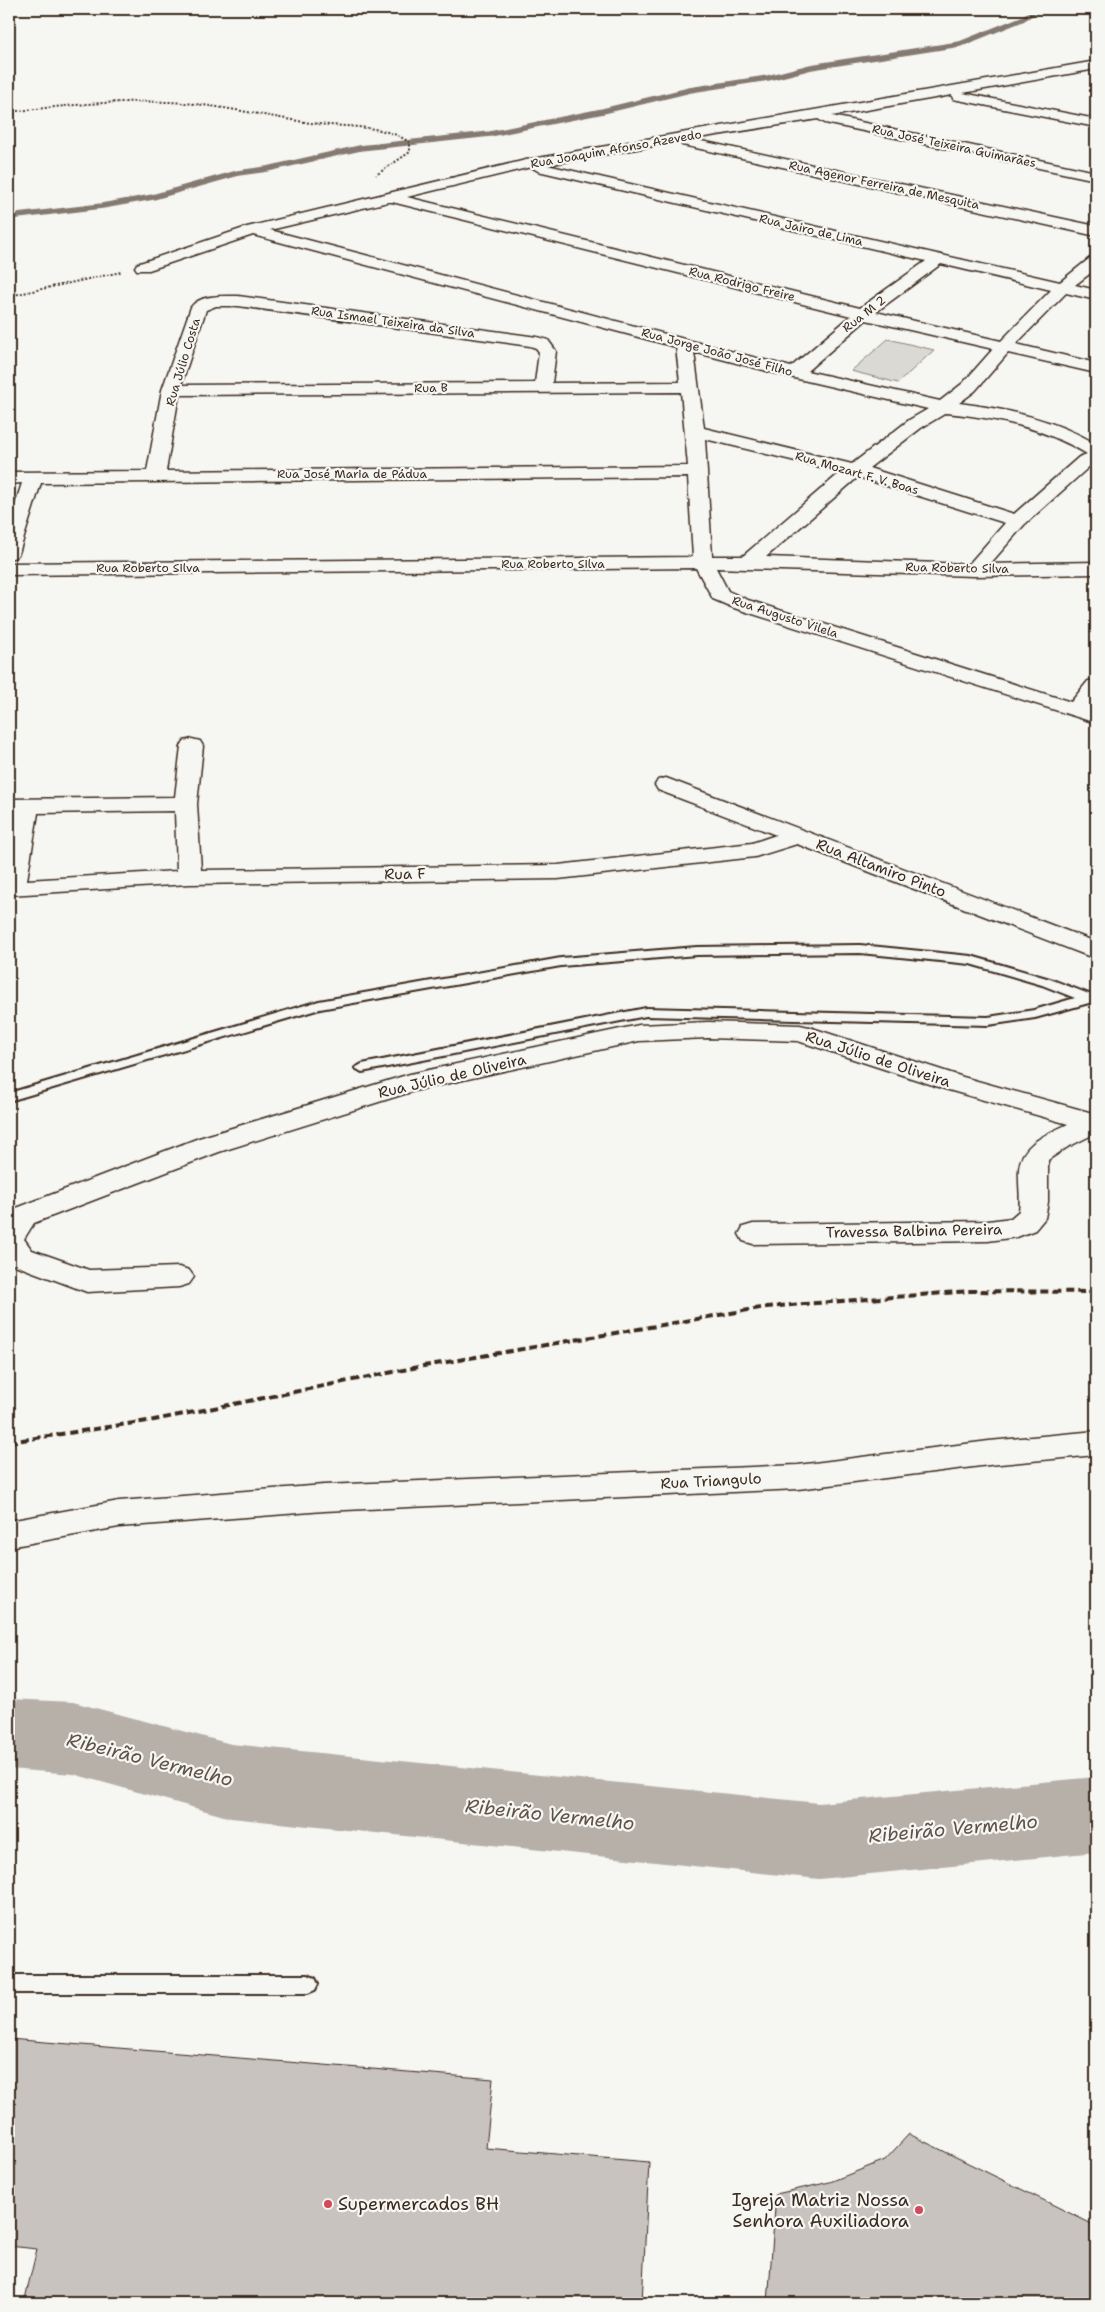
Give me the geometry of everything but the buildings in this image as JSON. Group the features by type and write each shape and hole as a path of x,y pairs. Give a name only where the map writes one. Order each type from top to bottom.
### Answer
{"street":[{"name":"Rua Joaquim Afonso Azevedo","path":"143,267 252,230 526,164 1096,65"},
{"path":"1070,70 1096,75"},
{"path":"942,93 1096,123"},
{"name":"Rua José Teixeira Guimarães","path":"811,116 1096,176"},
{"name":"Rua Agenor Ferreira de Mesquita","path":"671,138 1096,231"},
{"name":"Rua Jairo de Lima","path":"526,164 1096,295"},
{"name":"Rua Rodrigo Freire","path":"388,197 863,314 1096,368"},
{"name":"Rua Jorge João José Filho","path":"252,230 684,342 794,373 943,407 984,411 1046,425 1068,434 1096,452"},
{"name":"Rua M 2","path":"794,373 863,314 938,259"},
{"path":"748,562 855,470 921,420 943,407 969,387 1005,346 1063,287 1096,261"},
{"name":"Rua Ismael Teixeira da Silva","path":"199,308 214,301 238,301 531,341 542,344 548,351 543,387"},
{"name":"Rua Júlio Costa","path":"156,475 171,390 199,308"},
{"name":"Rua Augusto Vilela","path":"684,342 695,431 703,563 720,595 741,604 1096,716"},
{"name":"Rua B","path":"171,390 690,387"},
{"name":"Rua Mozart F. V. Boas","path":"695,431 855,470 1017,520"},
{"path":"974,570 1017,520 1085,461 1096,457"},
{"name":"Rua José Maria de Pádua","path":"9,478 156,475 696,471"},
{"path":"9,553 33,478"},
{"name":"Rua Roberto Silva","path":"9,569 748,562 974,570 1096,568"},
{"path":"1076,710 1096,686"},
{"path":"189,877 186,804 192,746"},
{"name":"Rua Altamiro Pinto","path":"666,785 1096,951"},
{"path":"11,888 19,806 186,804"},
{"name":"Rua F","path":"11,888 189,877 558,872 755,850 797,836"},
{"name":"Rua Júlio de Oliveira","path":"179,1277 87,1281 22,1257 9,1240 24,1216 209,1145 410,1083 639,1033 708,1030 800,1033 954,1083 1095,1123"},
{"name":"Travessa Balbina Pereira","path":"753,1234 988,1231 1025,1225 1032,1218 1035,1208 1033,1165 1036,1156 1047,1147 1095,1123"},
{"name":"Rua Triangulo","path":"9,1534 119,1514 324,1498 798,1477 989,1453 1096,1443"}],"lane":[{"path":"9,1097 320,1004 561,962 697,951 860,949 971,960 1092,997"},
{"path":"362,1068 646,1012 988,1021 1035,1014 1092,997"},
{"path":"9,1984 308,1984"}],"path":[{"path":"9,112 110,101 170,102 257,113 311,123 382,131 402,137 410,143"},
{"path":"9,296 143,267"}],"shaded area":[{"path":"888,339 934,350 898,383 851,371"}],"waterway":[{"path":"9,217 102,206 153,197 238,173 267,169 360,148 490,134 603,111 690,90 768,78 811,67 960,44 1022,19 1038,9"},
{"name":"Ribeirão Vermelho","path":"9,1734 73,1738 231,1781 819,1841 1096,1815"}],"railway":[{"path":"9,1442 154,1420 418,1367 766,1307 970,1291 1096,1292"}],"place":[{"name":"Supermercados BH","path":"328,2204"},
{"name":"Igreja Matriz Nossa Senhora Auxiliadora","path":"919,2210"}]}
